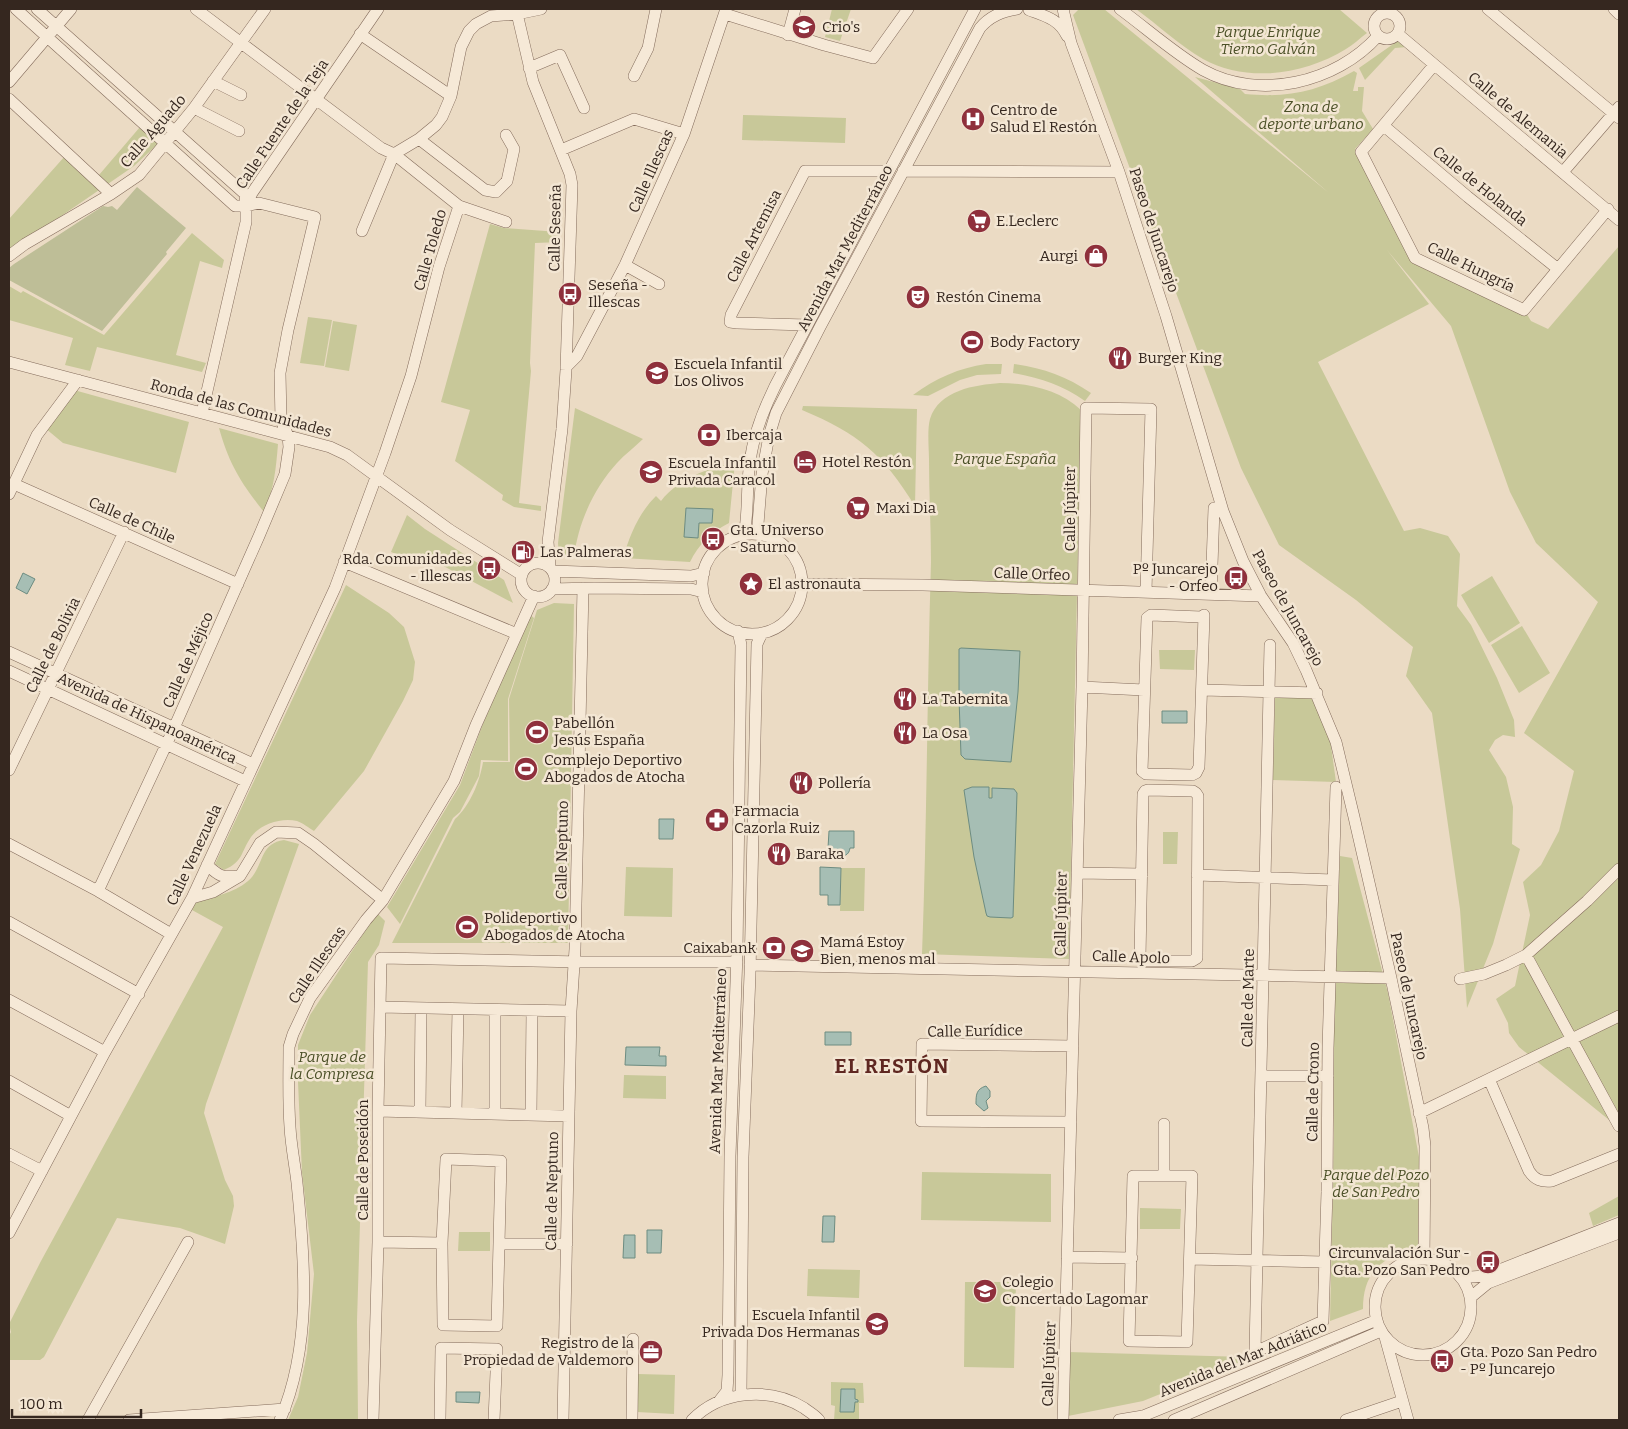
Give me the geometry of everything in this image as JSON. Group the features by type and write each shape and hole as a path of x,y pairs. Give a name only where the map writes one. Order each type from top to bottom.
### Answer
{"street":[{"path":"16,9 235,206 246,206 244,194 37,9"},
{"path":"9,82 71,9"},
{"name":"Calle Toledo","path":"196,9 381,148 394,154 459,206 439,267 411,376 376,476"},
{"name":"Calle Aguado","path":"9,256 25,244 111,194 139,175 194,108 265,9"},
{"name":"Calle Fuente de la Teja","path":"202,413 246,222 246,206 252,193 378,9"},
{"path":"362,231 394,154 419,140 442,117 451,96 461,47 469,31 476,24 490,16 541,9"},
{"path":"634,76 648,48 656,9"},
{"path":"788,35 795,9"},
{"path":"725,11 788,35 873,58 908,9"},
{"name":"Avenida Mar Mediterráneo","path":"744,534 750,462 759,422 773,390 975,9"},
{"name":"Avenida Mar Mediterráneo","path":"760,534 758,524 762,474 769,436 776,413 980,28 993,16 1008,10 1028,9"},
{"name":"Paseo de Juncarejo","path":"1028,9 1052,18 1063,27 1072,43"},
{"name":"Paseo de Juncarejo","path":"1063,9 1072,43 1119,172 1166,316 1223,511 1243,561 1261,596 1293,643 1336,742 1391,978 1425,1146 1424,1259"},
{"path":"1120,9 1203,70 1221,78 1246,84 1277,84 1301,81 1321,75 1354,59 1378,36"},
{"path":"1488,9 1617,113 1563,172"},
{"path":"1614,9 1619,14"},
{"name":"Calle Seseña","path":"516,11 529,68 570,174 572,186 566,367"},
{"name":"Calle Illescas","path":"566,367 576,356 586,339 625,266 684,134 725,11"},
{"path":"1398,12 1400,22 1398,34 1386,40 1378,36 1374,29 1375,20 1382,14 1398,12"},
{"path":"360,34 451,96"},
{"name":"Calle de Alemania","path":"1398,34 1619,220"},
{"path":"529,68 560,55 584,108"},
{"name":"Calle Hungría","path":"1434,65 1361,152 1415,258 1524,310 1608,209"},
{"path":"213,81 241,94"},
{"path":"9,99 111,194"},
{"path":"194,108 238,132"},
{"path":"561,150 634,119 684,134"},
{"name":"Calle de Holanda","path":"1384,126 1468,197 1558,269"},
{"path":"419,140 485,190 496,192 507,181 514,149 506,135"},
{"name":"Calle Artemisa","path":"808,325 730,322 731,315 805,171 889,171"},
{"path":"903,171 1119,172"},
{"name":"Calle de Méjico","path":"98,891 174,728 238,584 284,474 289,447 288,436 282,420 280,372 315,217 259,203 246,206"},
{"path":"459,206 506,222"},
{"path":"625,266 660,284"},
{"path":"568,333 576,338 586,339"},
{"name":"Ronda de las Comunidades","path":"9,362 330,447 347,455 450,530 522,575"},
{"path":"548,542 536,563 527,568 522,575 524,588 534,596 546,595 552,589 555,580 551,569 548,542 562,429 566,367"},
{"path":"11,489 37,435 78,380"},
{"name":"Calle Júpiter","path":"1062,1420 1085,590 1086,408 1151,409 1146,592"},
{"name":"Calle Venezuela","path":"9,1233 105,1052 192,898 335,588 376,476"},
{"name":"Calle de Chile","path":"11,489 124,532 238,584"},
{"path":"1211,594 1214,508"},
{"name":"Calle de Bolivia","path":"9,770 124,532"},
{"path":"744,534 760,534 786,546 795,557 800,570 801,595 791,616 773,629 750,633 726,626 715,617 707,605 703,592 704,573 709,559 718,548 730,539 744,534"},
{"path":"344,562 517,634"},
{"path":"536,563 544,564 551,569 690,576 704,573"},
{"name":"Calle Orfeo","path":"802,584 924,585 1261,596"},
{"name":"Calle Neptuno","path":"574,962 583,588"},
{"path":"552,589 691,589 703,592"},
{"name":"Calle Illescas","path":"280,1420 291,1390 300,1345 305,1275 290,1127 290,1047 293,1034 310,998 366,920 384,900 454,781 476,725 534,596"},
{"path":"1204,614 1202,690 1199,767 1196,774 1146,774 1142,769 1147,618 1154,615 1201,617 1204,614"},
{"name":"Avenida Mar Mediterráneo","path":"720,1400 727,1391 728,1375 730,1156 737,962 741,645 738,631"},
{"name":"Avenida Mar Mediterráneo","path":"741,1395 743,1157 750,965 757,644 762,632"},
{"name":"Calle de Marte","path":"1255,1352 1270,645"},
{"name":"Avenida de Hispanoamérica","path":"9,652 253,764"},
{"name":"Avenida de Hispanoamérica","path":"9,670 245,781"},
{"path":"1082,687 1144,690"},
{"path":"1202,690 1316,693"},
{"name":"Calle de Crono","path":"1255,1352 1324,1321 1330,978 1336,788"},
{"path":"1077,873 1142,874 1143,794 1148,790 1193,792 1198,796 1197,875 1333,880"},
{"path":"192,898 213,892 240,876 260,842 276,832 298,833 384,900"},
{"path":"9,844 98,891 172,934"},
{"path":"207,866 226,878 240,876"},
{"path":"1460,979 1484,974 1506,966 1526,954 1587,901 1619,868"},
{"name":"Calle Apolo","path":"1142,874 1140,958 1145,961 1192,961 1197,958 1197,875"},
{"path":"9,922 139,994"},
{"path":"1526,954 1619,1126"},
{"name":"Calle de Poseidón","path":"373,1420 378,1242 378,1111 382,958 574,962"},
{"path":"574,962 737,962"},
{"name":"Calle de Neptuno","path":"563,1420 570,1011 574,962"},
{"name":"Calle Apolo","path":"750,965 1391,978"},
{"path":"9,1000 105,1052"},
{"path":"380,1007 570,1011"},
{"path":"420,1112 421,1008"},
{"path":"456,1113 458,1009"},
{"path":"494,1114 495,1010"},
{"path":"531,1115 532,1010"},
{"path":"1419,1113 1619,1016"},
{"name":"Calle Eurídice","path":"1071,1122 921,1121 922,1044 1073,1046"},
{"path":"1261,1076 1328,1076"},
{"path":"1489,1079 1529,1171 1538,1180 1544,1182 1552,1181 1619,1154"},
{"path":"9,1081 71,1116"},
{"path":"378,1111 569,1116"},
{"path":"1164,1124 1164,1176"},
{"path":"9,1154 42,1171"},
{"path":"446,1159 501,1160 499,1244 497,1326 443,1325 442,1243 446,1159"},
{"path":"1134,1176 1164,1176 1192,1176 1187,1342 1129,1341 1134,1176"},
{"path":"1457,1273 1484,1276 1619,1223"},
{"path":"1470,1297 1488,1283 1619,1233"},
{"path":"88,1420 188,1242"},
{"name":"Calle de Poseidón","path":"378,1242 442,1243"},
{"path":"499,1244 566,1244"},
{"path":"1067,1257 1132,1258"},
{"path":"1190,1259 1324,1262"},
{"path":"1381,1329 1396,1347 1411,1354 1427,1355 1443,1351 1457,1342 1466,1329 1471,1316 1470,1297 1465,1284 1457,1273 1447,1265 1424,1259 1409,1261 1396,1268 1385,1278 1378,1291 1375,1306 1381,1329 1402,1402 1408,1420"},
{"name":"Avenida del Mar Adriático","path":"1119,1420 1143,1416 1381,1329"},
{"name":"Avenida del Mar Adriático","path":"1174,1420 1381,1329"},
{"path":"632,1420 633,1339"},
{"path":"440,1420 441,1348 497,1349 494,1420"},
{"path":"692,1420 699,1413 720,1400 741,1395 768,1394 794,1402 819,1420"},
{"path":"1346,1420 1402,1402"},
{"path":"128,1420 285,1409"}],"green space":[{"path":"832,9 851,9 840,41 825,37"},
{"name":"Zona de deporte urbano","path":"1079,9 1104,9 1329,193 1195,77 1240,89 1245,94 1274,95 1314,89 1354,71 1357,73 1353,91 1358,91 1358,87 1364,87 1362,111 1373,129 1355,149 1410,252 1525,311 1531,321 1548,329 1619,246 1619,1128 1519,1047 1509,1033 1508,1023 1496,999 1515,986 1530,915 1523,882 1541,865 1559,831 1574,771 1524,733 1598,602 1536,543 1510,492 1451,326 1387,250 1429,304 1318,362 1404,531 1420,528 1448,536 1460,554 1457,606 1471,625 1497,678 1514,720 1515,737 1503,735 1495,740 1489,750 1506,777 1513,807 1512,844 1520,849 1493,944 1467,1008 1460,909 1432,713 1406,676 1413,647 1356,600 1279,545 1241,468 1073,15"},
{"name":"Parque Enrique Tierno Galván","path":"1136,9 1339,9 1367,33 1346,49 1312,65 1275,73 1257,73 1220,67 1203,59"},
{"path":"1399,40 1407,47 1395,48 1365,80 1359,68"},
{"path":"743,115 846,118 845,143 742,140"},
{"path":"140,127 159,143 134,166 9,252 9,219 65,156 93,182"},
{"path":"137,187 186,228 166,252 167,254 102,331 9,280 9,268 14,264 103,206 112,206 117,210"},
{"path":"490,224 504,228 559,232 561,242 535,243 531,371 519,503 541,506 541,511 514,507 502,500 503,495 455,461 470,410 441,402"},
{"path":"192,233 224,260 222,268 200,261 176,355 206,363 202,372 97,347 90,371 65,365 73,338 9,320 9,286 21,293 23,291 104,335"},
{"path":"308,317 332,320 324,366 300,363"},
{"path":"333,321 357,325 349,371 325,367"},
{"path":"986,364 1002,364 1001,374 977,375 960,380 928,396 913,395 948,375 966,368"},
{"path":"1014,364 1054,374 1091,393 1085,401 1050,383 1013,373"},
{"name":"Parque España","path":"1000,383 1022,384 1044,389 1064,397 1081,410 1069,959 922,954 931,562 929,423 941,401 950,395 980,385"},
{"path":"74,390 189,422 176,473 63,443 45,428"},
{"path":"803,406 917,409 915,506 891,472 868,447 839,428 802,410"},
{"path":"575,408 643,439 617,463 601,483 583,519 574,557 559,556 558,543"},
{"path":"219,428 278,444 272,487 264,512 237,473"},
{"path":"735,462 729,523 706,540 690,562 623,558 635,525 644,510 656,496 661,501 676,486 694,475"},
{"path":"407,515 425,529 504,580 513,603 419,553 415,561 391,552"},
{"path":"1492,576 1520,623 1489,643 1461,595"},
{"path":"346,585 389,613 404,627 415,662 413,680 364,771 314,831 299,822 291,820 278,821 266,825 251,837 238,860 224,870 215,864"},
{"name":"Complejo Deportivo Abogados de Atocha","path":"554,603 574,604 568,943 392,943 455,819 474,793 483,762 510,762 509,699 537,610"},
{"path":"530,615 534,618 508,699 508,761 481,760 479,776 460,812 453,818 400,924 387,907 460,785 484,721"},
{"path":"1522,626 1550,673 1519,693 1491,645"},
{"path":"1159,650 1195,650 1194,670 1160,669"},
{"path":"1275,696 1314,698 1330,739 1336,782 1273,780"},
{"path":"1163,832 1178,832 1177,864 1163,864"},
{"path":"284,840 299,844 204,1113 225,1180 233,1196 234,1206 225,1244 180,1228 117,1218 44,1357 40,1360 9,1360 9,1336 11,1332 9,1324 41,1261 223,927 192,910 195,903 230,892 248,881 270,846"},
{"name":"Parque del Pozo de San Pedro","path":"1340,856 1352,858 1388,993 1419,1157 1418,1246 1390,1258 1376,1269 1371,1275 1365,1290 1363,1309 1330,1321 1334,1135 1333,1042"},
{"path":"626,867 673,868 672,917 624,916"},
{"path":"841,868 865,868 864,911 840,911"},
{"name":"Parque de la Compresa","path":"377,913 385,921 379,945 368,962 357,1321 358,1420 288,1420 298,1397 307,1353 314,1274 302,1173 298,1045 310,1015"},
{"path":"624,1075 666,1076 666,1099 623,1098"},
{"path":"922,1172 1051,1174 1051,1222 921,1220"},
{"path":"1619,1196 1619,1215 1593,1226 1589,1213"},
{"path":"1140,1208 1181,1209 1180,1229 1140,1229"},
{"path":"459,1232 490,1232 490,1251 458,1251"},
{"path":"808,1269 860,1270 859,1298 807,1296"},
{"path":"965,1282 1016,1282 1014,1368 964,1367"},
{"path":"1068,1352 1246,1357 1247,1359 1143,1401 1068,1416"},
{"path":"638,1374 675,1375 674,1414 637,1412"},
{"path":"831,1382 863,1383 864,1403 859,1403 859,1420 834,1420 835,1406 831,1405"}],"shaded area":[{"path":"686,508 713,509 712,523 699,523 698,538 684,537"},
{"path":"23,573 35,579 27,594 16,588"},
{"path":"959,649 1020,651 1011,762 965,759 961,755"},
{"path":"1162,711 1187,711 1187,723 1162,723"},
{"path":"972,787 989,787 989,798 992,798 992,788 1014,789 1017,793 1013,917 1011,918 990,917 986,913 974,857 964,790"},
{"path":"659,819 674,819 673,839 659,839"},
{"path":"829,831 854,831 854,848 850,848 845,855 836,855 832,848 828,848"},
{"path":"820,867 841,868 840,905 828,905 828,895 820,895"},
{"path":"825,1032 851,1032 851,1045 825,1045"},
{"path":"626,1047 660,1047 659,1056 666,1056 666,1066 625,1065"},
{"path":"986,1086 990,1091 990,1097 986,1101 988,1108 984,1111 976,1104 976,1098 978,1091"},
{"path":"823,1216 835,1216 834,1242 822,1242"},
{"path":"647,1230 662,1230 661,1253 647,1253"},
{"path":"624,1235 635,1235 635,1258 623,1258"},
{"path":"841,1389 855,1389 855,1399 858,1402 855,1402 854,1412 840,1412"},
{"path":"456,1392 480,1392 479,1403 456,1402"}],"place":[{"name":"Crio's","path":"804,27"},
{"name":"Centro de Salud El Restón","path":"973,119"},
{"name":"E.Leclerc","path":"979,221"},
{"name":"Aurgi","path":"1096,256"},
{"name":"Seseña - Illescas","path":"570,294"},
{"name":"Restón Cinema","path":"918,297"},
{"name":"Body Factory","path":"972,342"},
{"name":"Burger King","path":"1120,358"},
{"name":"Escuela Infantil Los Olivos","path":"657,373"},
{"name":"Ibercaja","path":"709,435"},
{"name":"Hotel Restón","path":"805,462"},
{"name":"Escuela Infantil Privada Caracol","path":"651,472"},
{"name":"Maxi Dia","path":"858,508"},
{"name":"Gta. Universo - Saturno","path":"713,539"},
{"name":"Las Palmeras","path":"523,552"},
{"name":"Rda. Comunidades - Illescas","path":"489,568"},
{"name":"Pº Juncarejo - Orfeo","path":"1236,578"},
{"name":"El astronauta","path":"751,584"},
{"name":"La Tabernita","path":"905,699"},
{"name":"Pabellón Jesús España","path":"537,732"},
{"name":"La Osa","path":"905,733"},
{"name":"Complejo Deportivo Abogados de Atocha","path":"526,769"},
{"name":"Pollería","path":"801,783"},
{"name":"Farmacia Cazorla Ruiz","path":"717,820"},
{"name":"Baraka","path":"779,854"},
{"name":"Polideportivo Abogados de Atocha","path":"467,927"},
{"name":"Caixabank","path":"774,948"},
{"name":"Mamá Estoy Bien, menos mal","path":"802,951"},
{"name":"Circunvalación Sur - Gta. Pozo San Pedro","path":"1488,1262"},
{"name":"Colegio Concertado Lagomar","path":"985,1291"},
{"name":"Escuela Infantil Privada Dos Hermanas","path":"877,1324"},
{"name":"Registro de la Propiedad de Valdemoro","path":"651,1352"},
{"name":"Gta. Pozo San Pedro - Pº Juncarejo","path":"1442,1361"}],"district":[{"name":"EL RESTÓN","path":"892,1066"}]}
